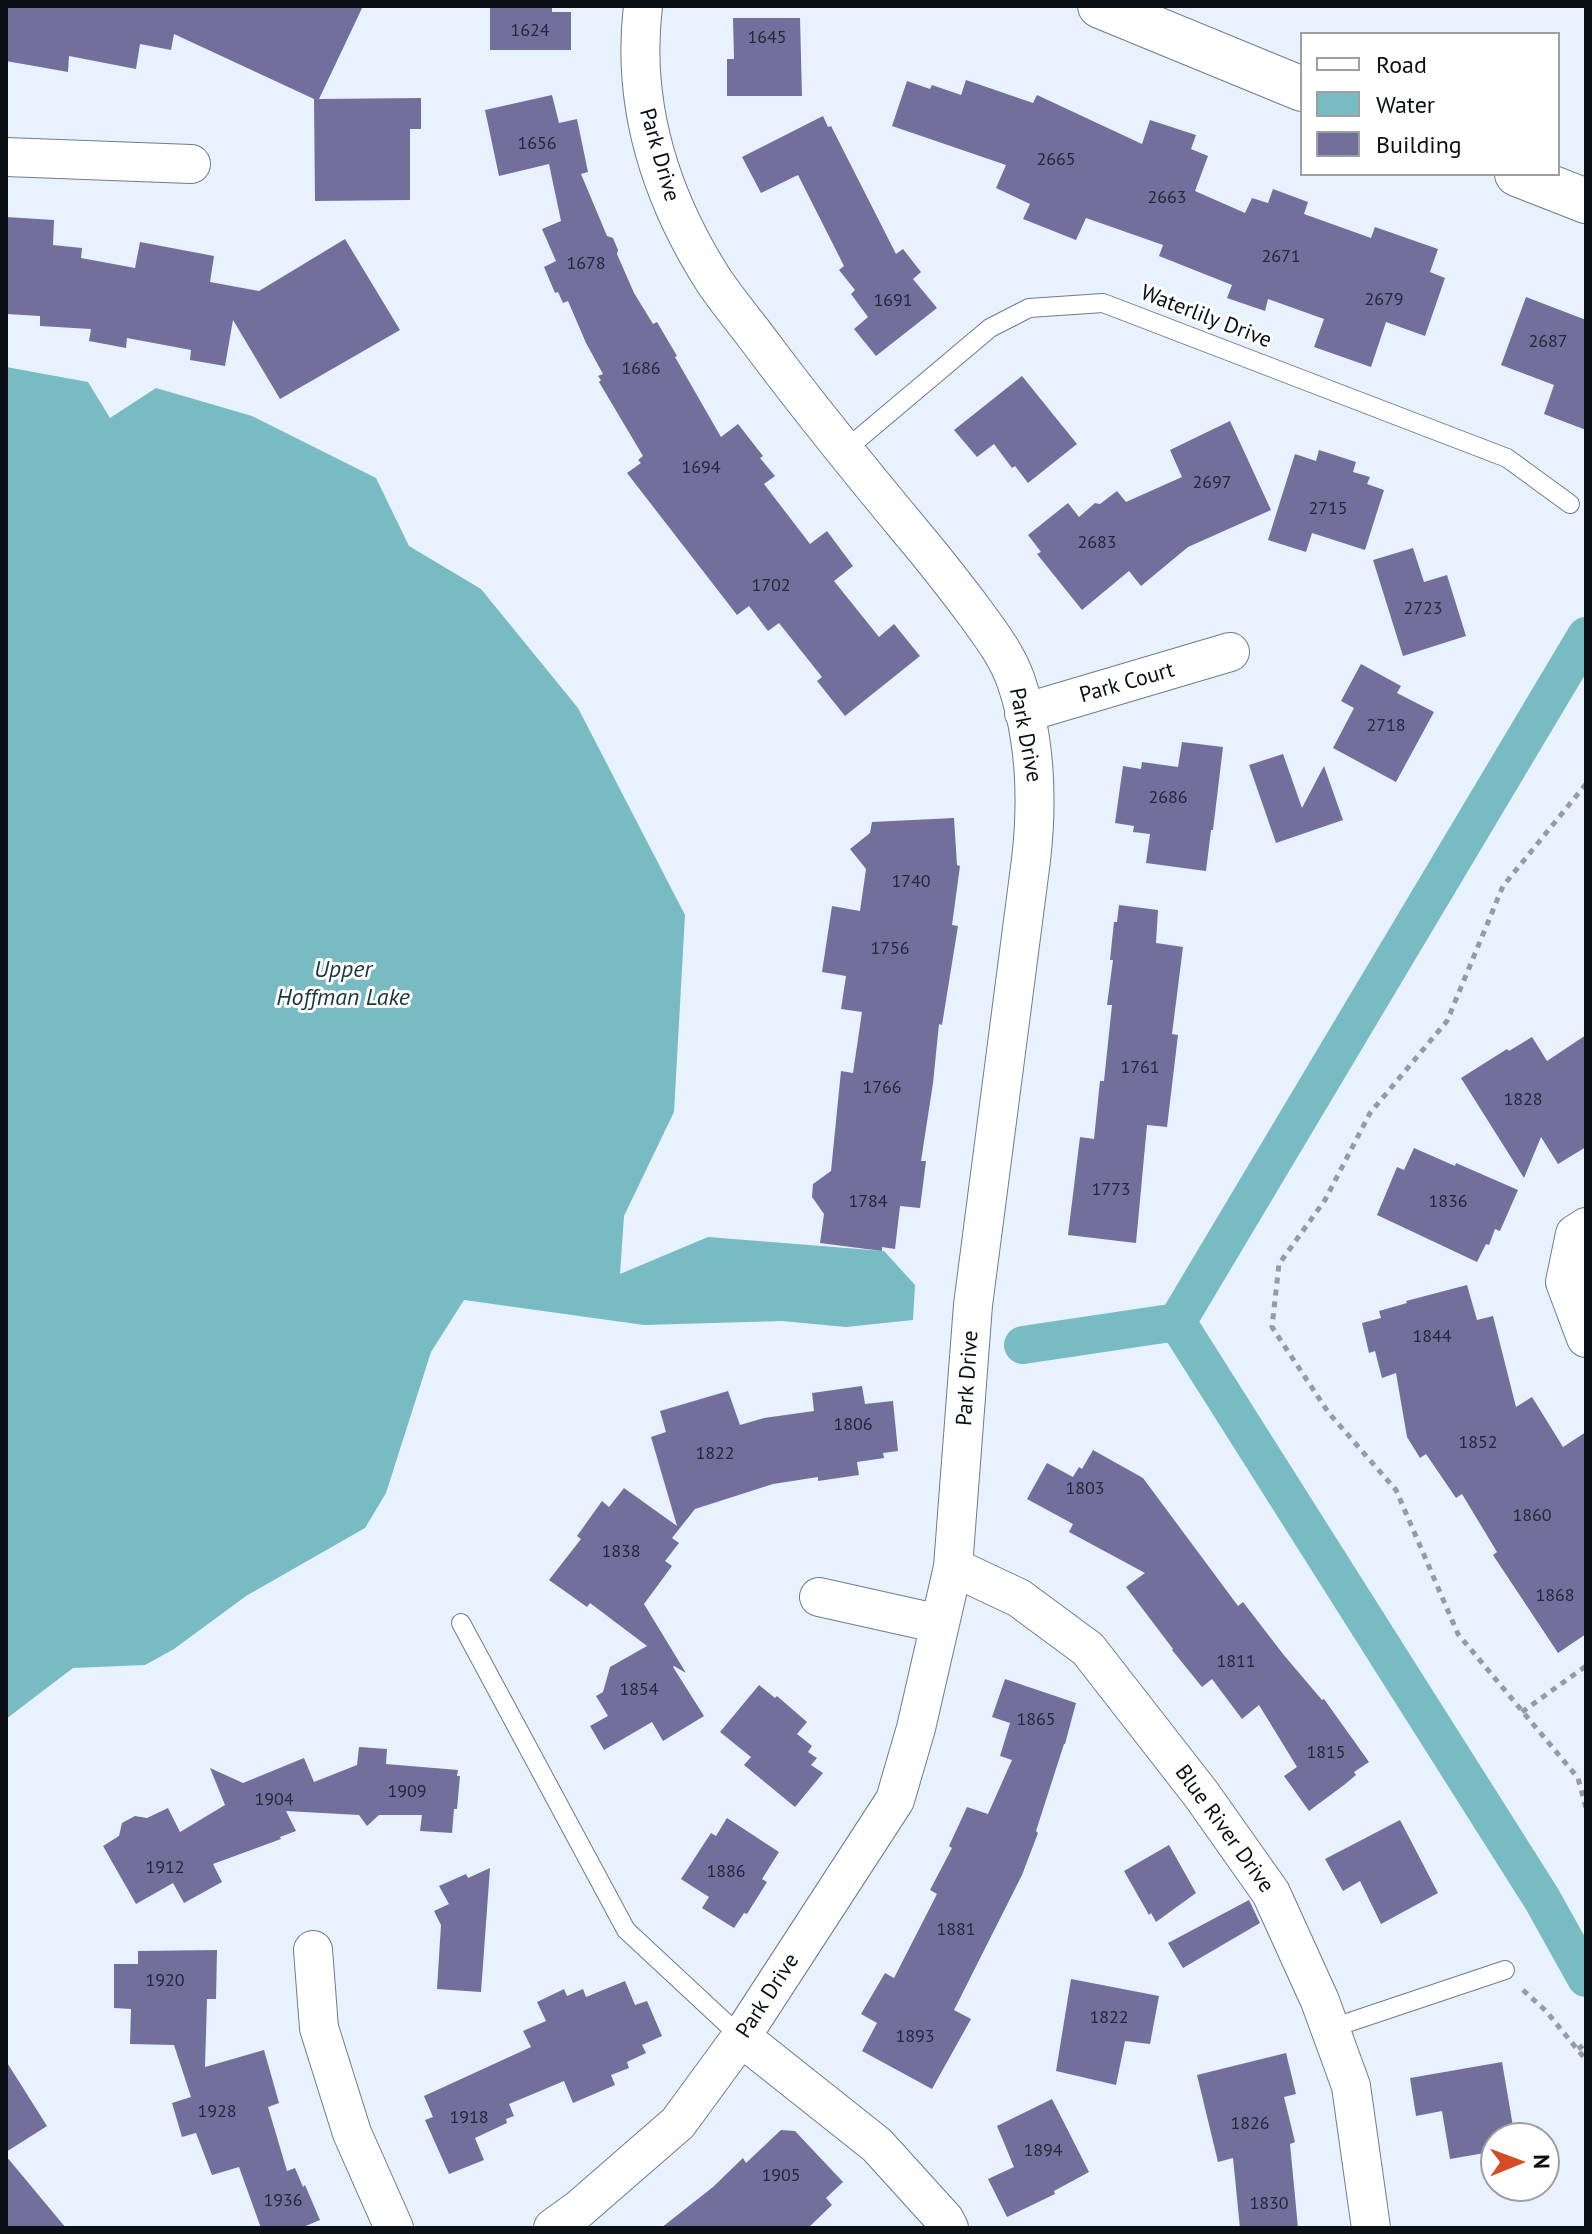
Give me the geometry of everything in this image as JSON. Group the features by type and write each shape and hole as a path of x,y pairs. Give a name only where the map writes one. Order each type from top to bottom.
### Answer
{"street":[{"name":"Park Drive","path":"553,2228 678,2123 741,2037 895,1800 916,1728 953,1567 973,1305 1032,847 1036,794 1034,753 1016,681 1003,652 948,577 816,417 715,282 677,217 658,170 643,96 640,66 643,6"},
{"path":"1100,6 1300,88"},
{"path":"6,157 191,164"},
{"path":"1522,176 1586,201"},
{"name":"Park Court","path":"1024,713 1230,652"},
{"path":"1586,1227 1575,1234 1565,1282 1586,1338"},
{"name":"Blue River Drive","path":"953,1567 1019,1598 1088,1649 1201,1794 1271,1893 1320,2001 1351,2086 1371,2228"},
{"path":"819,1597 940,1624"},
{"path":"313,1950 319,2028 352,2133 394,2228"},
{"path":"741,2037 877,2145 949,2228"}],"lane":[{"name":"Waterlily Drive","path":"844,451 990,328 1029,308 1103,303 1507,458 1570,504"},
{"path":"461,1623 626,1930 741,2037"},
{"path":"1329,2029 1505,1970"}],"path":[{"path":"1586,784 1503,886 1447,1021 1370,1113 1325,1200 1279,1264 1272,1327 1328,1412 1396,1490 1458,1634 1578,1778 1586,1808"},
{"path":"1522,1712 1586,1666"},
{"path":"1505,1970 1546,2011 1586,2060"},
{"path":"1578,2049 1586,2043"}],"water":[{"name":"Upper Hoffman Lake","path":"6,367 88,382 110,418 156,388 252,416 376,478 409,546 481,589 578,708 685,915 674,1112 624,1216 620,1274 708,1237 884,1251 915,1285 913,1320 846,1327 782,1321 644,1325 464,1300 431,1352 386,1493 365,1528 246,1596 174,1649 145,1665 73,1668 6,1719"}],"building":[{"path":"6,6 363,6 319,99 421,98 421,129 410,129 410,200 315,201 314,99 174,34 171,50 140,44 136,69 69,56 68,72 6,61"},
{"path":"490,6 552,6 552,12 571,12 571,50 490,50"},
{"path":"733,18 800,18 802,96 727,96 727,59 734,59"},
{"path":"966,80 1033,103 1037,95 1142,144 1150,120 1196,135 1191,149 1208,156 1195,191 1245,213 1252,198 1268,203 1273,189 1308,202 1304,214 1371,238 1375,227 1438,249 1430,272 1445,278 1425,336 1386,322 1371,367 1314,347 1324,319 1268,299 1265,311 1227,298 1232,285 1159,256 1163,245 1086,218 1076,240 1023,219 1030,204 996,188 1006,165 892,126 907,81 930,89 932,85 961,95"},
{"path":"552,95 559,123 577,119 588,172 581,174 607,236 613,238 634,293 653,324 657,322 721,437 738,424 775,476 764,484 810,544 827,531 853,566 834,581 879,637 894,624 920,656 845,716 817,681 822,677 779,623 768,631 749,606 737,615 627,473 641,463 638,460 643,456 599,382 598,376 603,374 568,301 563,303 558,292 555,293 544,267 556,261 542,229 561,221 549,164 499,176 485,110"},
{"path":"823,116 896,254 903,249 921,272 913,279 937,308 876,356 854,329 868,317 851,294 855,290 839,270 844,266 798,175 761,193 742,157"},
{"path":"6,217 54,220 53,245 82,248 81,258 135,268 140,242 214,256 210,282 259,291 345,239 400,330 280,399 233,320 225,366 190,360 191,350 127,338 126,348 89,341 91,329 40,326 40,316 6,314"},
{"path":"1526,297 1586,320 1586,430 1544,414 1554,385 1501,365"},
{"path":"1022,376 1077,444 1028,483 994,444 977,457 954,430"},
{"path":"1230,421 1271,510 1188,547 1141,586 1129,571 1082,610 1037,554 1041,552 1028,535 1068,503 1079,517 1095,503 1100,504 1117,491 1126,502 1182,477 1170,450"},
{"path":"1319,450 1356,462 1353,472 1370,477 1367,484 1384,490 1365,550 1312,533 1306,552 1268,540 1295,454 1316,461"},
{"path":"1413,548 1424,582 1447,575 1466,636 1403,656 1373,560"},
{"path":"1361,664 1401,686 1397,693 1434,712 1396,782 1333,748 1354,708 1341,701"},
{"path":"1182,742 1223,747 1206,871 1146,863 1150,834 1133,832 1134,826 1115,823 1123,766 1141,769 1142,762 1178,767"},
{"path":"1283,754 1302,808 1324,766 1343,820 1276,843 1249,765"},
{"path":"954,818 957,865 960,866 952,925 958,926 942,1025 939,1024 921,1161 926,1161 920,1208 900,1206 895,1249 882,1247 882,1251 820,1243 824,1214 812,1197 813,1184 831,1171 841,1071 853,1073 862,1012 841,1009 846,976 822,972 832,906 860,911 866,869 850,849 870,833 872,822"},
{"path":"1119,905 1158,910 1156,943 1183,947 1172,1034 1178,1035 1167,1127 1147,1125 1136,1243 1068,1235 1080,1137 1094,1139 1100,1081 1104,1081 1112,1005 1107,1005 1113,960 1110,960"},
{"path":"1586,1035 1586,1147 1558,1164 1541,1137 1524,1178 1461,1078 1532,1037 1547,1061"},
{"path":"1414,1148 1518,1190 1500,1231 1495,1229 1477,1262 1377,1215 1397,1167 1404,1170"},
{"path":"1467,1285 1477,1320 1493,1316 1516,1407 1532,1397 1563,1447 1586,1432 1586,1634 1558,1653 1493,1555 1497,1552 1462,1494 1456,1498 1426,1454 1420,1458 1407,1437 1396,1373 1382,1378 1375,1351 1369,1353 1362,1323 1381,1318 1379,1311"},
{"path":"862,1386 865,1404 893,1401 898,1451 883,1453 884,1458 857,1462 859,1475 773,1484 695,1509 672,1538 679,1543 665,1561 672,1566 644,1604 686,1673 673,1667 704,1716 663,1741 652,1722 604,1750 590,1726 608,1716 596,1696 603,1692 610,1667 647,1646 590,1603 587,1607 549,1580 581,1539 577,1536 602,1501 609,1507 624,1488 677,1526 651,1437 666,1432 660,1411 728,1391 740,1425 764,1418 814,1411 812,1393"},
{"path":"1093,1450 1143,1478 1238,1606 1243,1602 1283,1654 1324,1699 1369,1762 1309,1811 1284,1776 1297,1767 1259,1705 1242,1719 1212,1679 1202,1687 1126,1587 1145,1573 1069,1532 1073,1524 1027,1499 1047,1463 1073,1477 1079,1467 1082,1469"},
{"path":"1005,1679 1076,1703 1036,1831 1038,1833 1022,1875 954,2010 971,2019 932,2089 862,2051 877,2023 861,2014 885,1973 894,1978 937,1894 930,1890 952,1848 949,1846 967,1807 988,1814 1012,1760 1000,1756 1010,1723 992,1717"},
{"path":"759,1685 807,1722 797,1734 812,1746 808,1752 817,1758 811,1765 823,1773 795,1807 744,1765 751,1757 720,1732"},
{"path":"359,1747 387,1749 386,1764 458,1770 457,1809 454,1809 452,1833 420,1831 422,1815 379,1815 367,1826 359,1815 286,1811 296,1831 213,1864 222,1882 184,1903 173,1883 136,1904 103,1846 119,1836 122,1823 135,1816 147,1818 168,1808 180,1832 225,1805 210,1768 243,1783 304,1758 314,1782 357,1765"},
{"path":"727,1818 779,1852 762,1879 767,1882 747,1914 744,1913 734,1928 702,1908 709,1897 681,1879 711,1833 716,1836"},
{"path":"1400,1820 1438,1893 1381,1924 1360,1881 1343,1891 1325,1859"},
{"path":"1169,1845 1196,1893 1156,1922 1124,1871"},
{"path":"490,1868 481,1992 437,1989 441,1925 434,1911 449,1904 439,1886"},
{"path":"1249,1900 1260,1923 1183,1968 1168,1943"},
{"path":"217,1950 216,1999 207,1999 205,2067 264,2050 279,2103 268,2107 287,2171 295,2168 320,2220 301,2228 261,2228 239,2167 212,2175 196,2133 182,2137 172,2103 191,2097 174,2045 130,2044 131,2009 114,2008 114,1964 138,1964 138,1951"},
{"path":"1071,1979 1159,1996 1150,2044 1125,2041 1116,2085 1056,2071"},
{"path":"625,1981 635,2005 647,2001 662,2036 642,2045 646,2053 627,2062 629,2068 611,2075 615,2085 573,2103 564,2081 509,2104 514,2116 506,2119 507,2123 475,2138 484,2160 449,2174 425,2120 433,2117 424,2096 531,2047 523,2031 546,2021 537,2002 564,1989 567,1996 583,1989 586,1997"},
{"path":"1286,2053 1296,2094 1284,2097 1295,2142 1290,2144 1298,2228 1240,2228 1233,2158 1218,2162 1197,2075"},
{"path":"6,2061 47,2126 6,2152"},
{"path":"1502,2062 1512,2122 1480,2122 1480,2154 1450,2159 1442,2111 1416,2116 1410,2078"},
{"path":"1052,2099 1089,2172 1054,2191 1055,2194 1007,2217 988,2179 1014,2167 997,2126"},
{"path":"781,2130 795,2131 843,2182 826,2198 832,2205 808,2228 661,2228 713,2187 743,2158 746,2163"},
{"path":"6,2156 66,2228 6,2228"}],"waterway":[{"path":"1177,1322 1586,636"},
{"path":"1177,1322 1542,1899 1586,1978"},
{"path":"1023,1345 1177,1322"}]}
